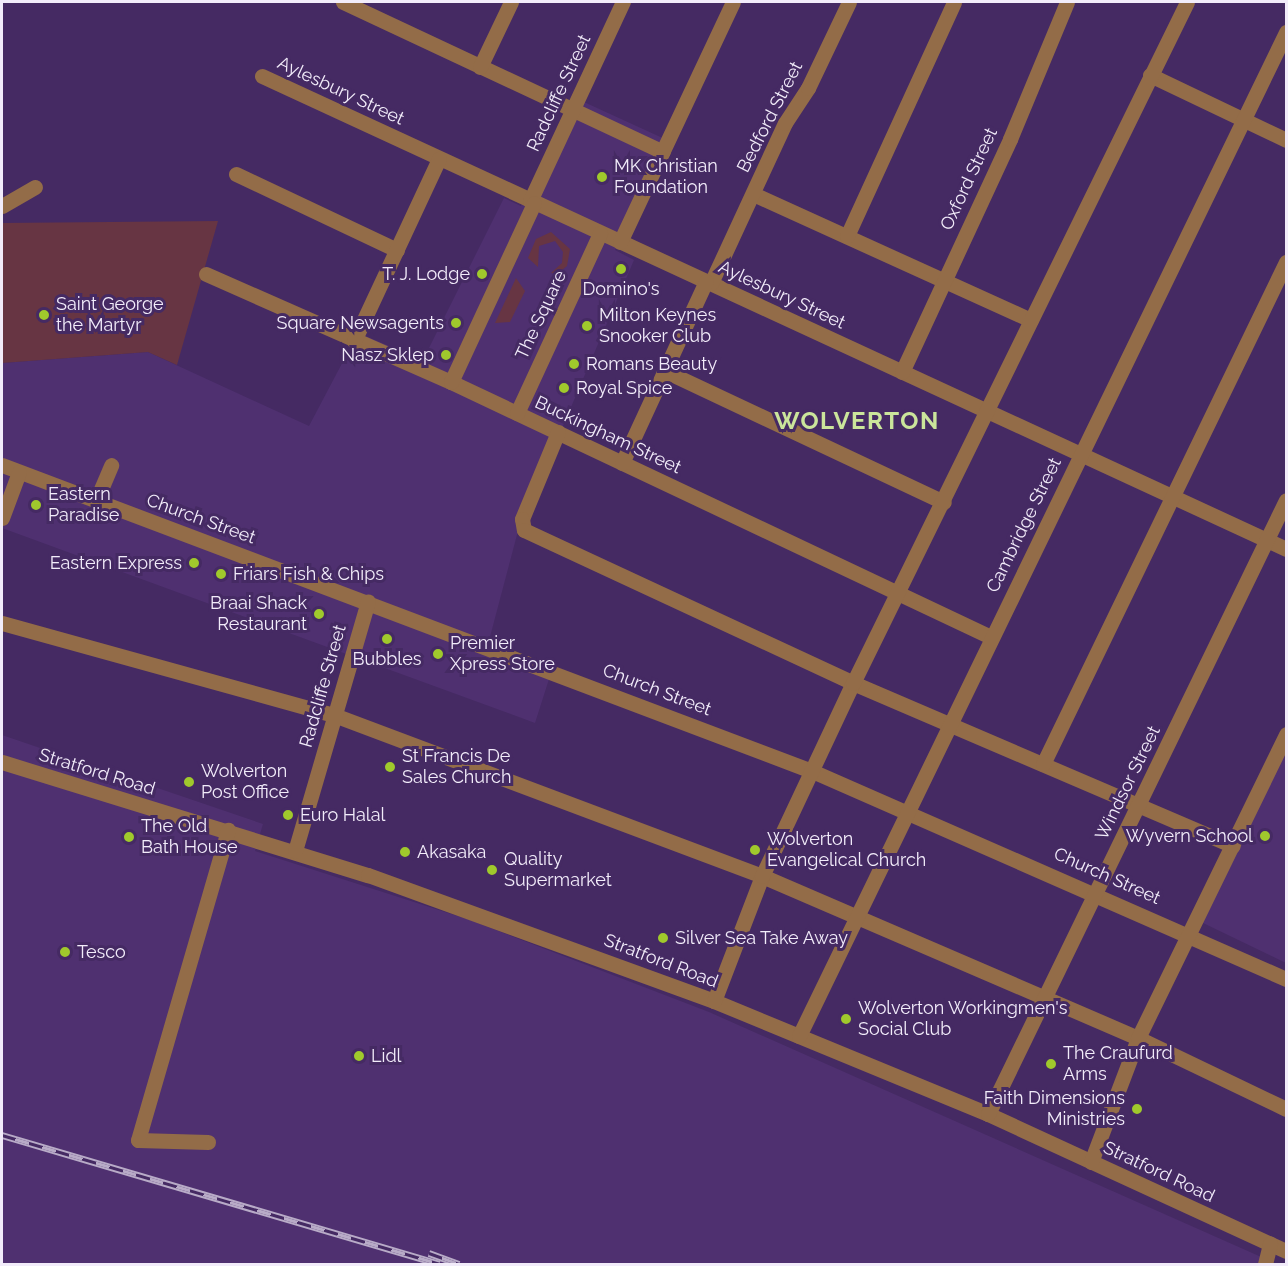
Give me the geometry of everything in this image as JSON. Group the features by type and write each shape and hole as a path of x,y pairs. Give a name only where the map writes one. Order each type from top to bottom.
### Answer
{"street":[{"path":"343,2 663,152"},
{"path":"480,67 511,2"},
{"name":"Radcliffe Street","path":"451,382 623,2"},
{"path":"620,242 733,2"},
{"name":"Bedford Street","path":"622,463 664,371 849,2"},
{"path":"847,236 954,2"},
{"name":"Oxford Street","path":"902,372 1067,2"},
{"path":"714,1001 762,876 853,683 899,594 1187,2"},
{"name":"Cambridge Street","path":"800,1036 855,916 1287,32"},
{"path":"1150,75 1287,140"},
{"name":"Aylesbury Street","path":"262,76 1287,549"},
{"path":"354,340 439,159"},
{"path":"236,174 397,250"},
{"path":"2,206 35,187"},
{"path":"753,194 1031,320"},
{"name":"The Square","path":"517,413 600,233"},
{"path":"1042,764 1287,262"},
{"name":"Buckingham Street","path":"206,274 451,382 991,637"},
{"path":"664,371 944,502"},
{"path":"558,432 522,519 524,530 853,683 1233,846"},
{"name":"Church Street","path":"2,465 368,601 812,771 1095,891 1287,979"},
{"path":"96,501 111,465"},
{"path":"2,518 19,472"},
{"name":"Windsor Street","path":"988,1114 1287,500"},
{"name":"Radcliffe Street","path":"295,851 368,601"},
{"path":"2,623 334,715 762,876 1138,1038 1287,1109"},
{"path":"1091,1162 1138,1038 1287,734"},
{"name":"Stratford Road","path":"2,762 295,851 714,1001 988,1114 1287,1251"},
{"path":"208,1142 138,1140 228,830"},
{"path":"1265,1264 1270,1244"}],"shaded area":[{"path":"573,97 667,140 615,250 634,260 518,531 486,652 550,676 535,723 2,528 2,363 148,352 309,426 358,333 423,360 504,198 521,206"},
{"path":"218,221 177,365 148,352 2,363 2,223"},
{"path":"551,232 570,249 567,266 557,274 551,273 562,263 563,252 555,241 539,246 538,267 528,258 536,239"},
{"path":"516,278 525,291 510,322 495,323"},
{"path":"2,735 263,824 255,851 470,920 709,1012 1277,1264 2,1264"},
{"name":"Wyvern School","path":"1286,750 1286,963 1201,922"}],"railway":[{"path":"2,1135 439,1264"},
{"path":"429,1253 459,1264"}],"place":[{"name":"MK Christian Foundation","path":"602,177"},
{"name":"Domino's","path":"621,269"},
{"name":"T. J. Lodge","path":"482,274"},
{"name":"Saint George the Martyr","path":"44,315"},
{"name":"Square Newsagents","path":"456,323"},
{"name":"Milton Keynes Snooker Club","path":"587,326"},
{"name":"Nasz Sklep","path":"446,355"},
{"name":"Romans Beauty","path":"574,364"},
{"name":"Royal Spice","path":"564,388"},
{"name":"Eastern Paradise","path":"36,505"},
{"name":"Eastern Express","path":"194,563"},
{"name":"Friars Fish & Chips","path":"221,574"},
{"name":"Braai Shack Restaurant","path":"319,614"},
{"name":"Bubbles","path":"387,639"},
{"name":"Premier Xpress Store","path":"438,654"},
{"name":"St Francis De Sales Church","path":"390,767"},
{"name":"Wolverton Post Office","path":"189,782"},
{"name":"Euro Halal","path":"288,815"},
{"name":"Wyvern School","path":"1265,836"},
{"name":"The Old Bath House","path":"129,837"},
{"name":"Wolverton Evangelical Church","path":"755,850"},
{"name":"Akasaka","path":"405,852"},
{"name":"Quality Supermarket","path":"492,870"},
{"name":"Silver Sea Take Away","path":"663,938"},
{"name":"Tesco","path":"65,952"},
{"name":"Wolverton Workingmen's Social Club","path":"846,1019"},
{"name":"Lidl","path":"359,1056"},
{"name":"The Craufurd Arms","path":"1051,1064"},
{"name":"Faith Dimensions Ministries","path":"1137,1109"}],"district":[{"name":"WOLVERTON","path":"857,421"}]}
